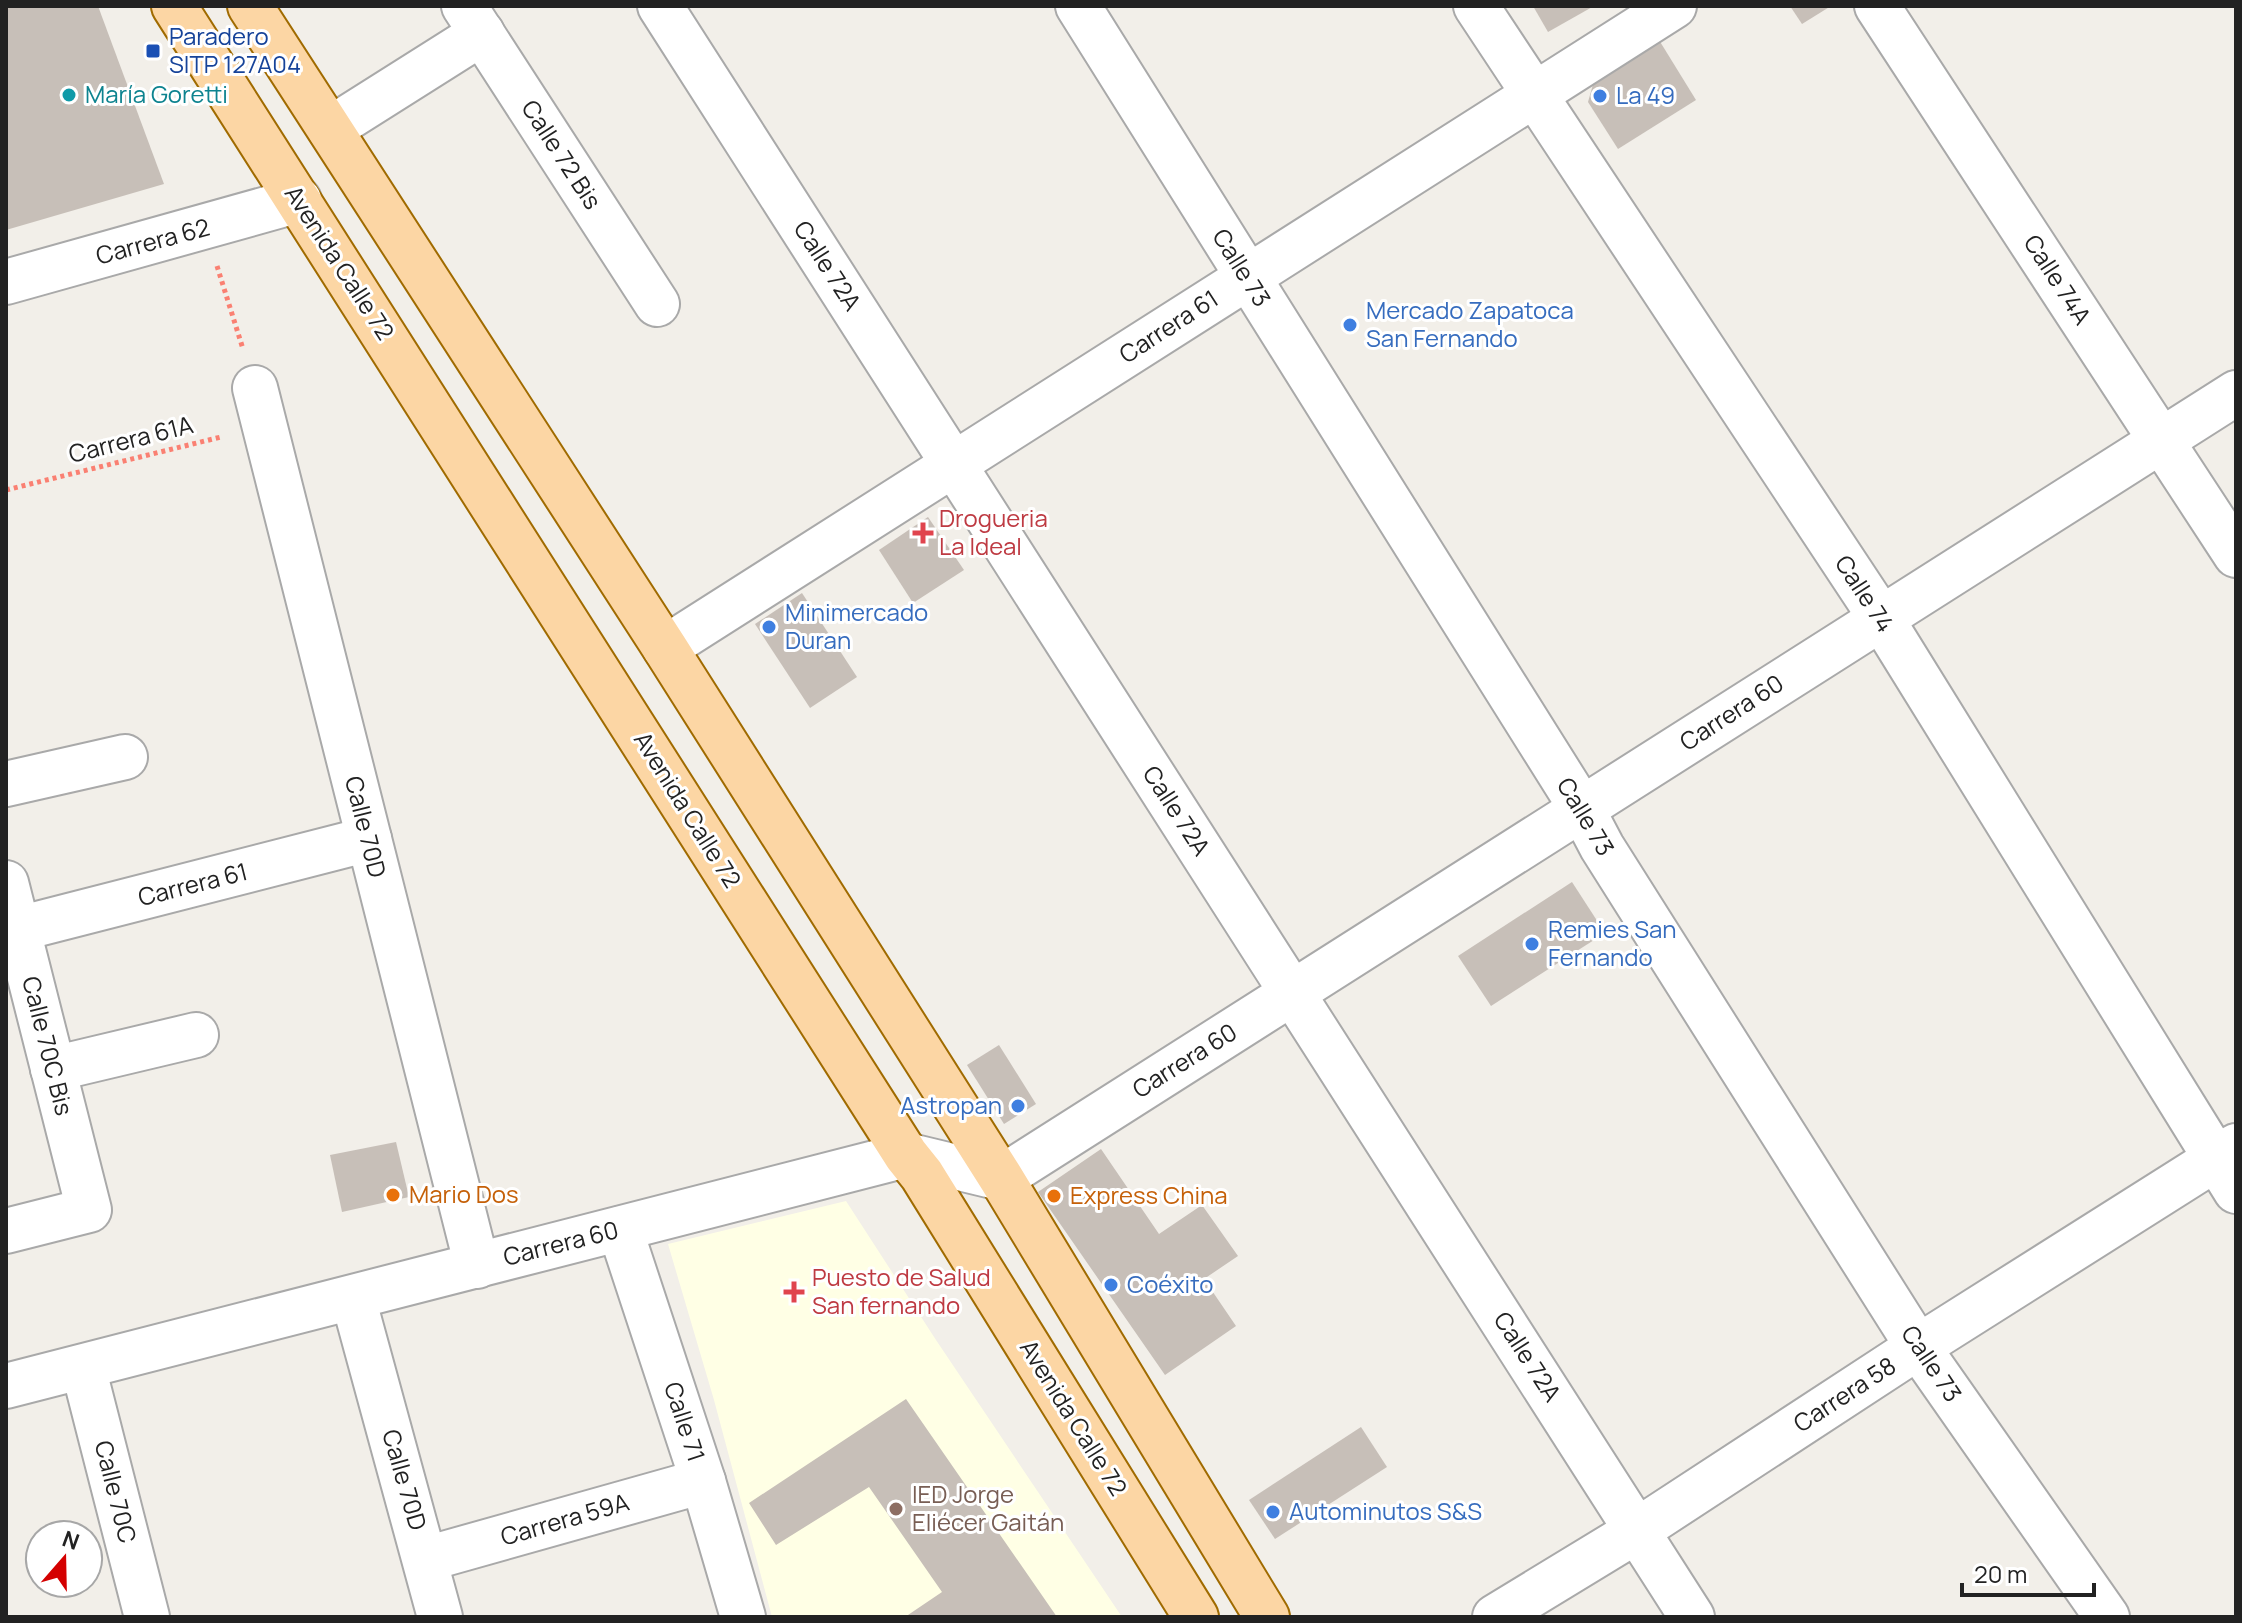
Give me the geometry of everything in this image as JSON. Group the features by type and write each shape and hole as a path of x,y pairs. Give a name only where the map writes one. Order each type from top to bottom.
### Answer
{"main road":[{"name":"Avenida Calle 72","path":"174,6 938,1201 1196,1617"},
{"path":"250,6 665,648 1001,1178 1267,1617"}],"street":[{"name":"Calle 72A","path":"660,6 1692,1617"},
{"name":"Calle 73","path":"1078,6 1918,1347 2107,1617"},
{"name":"Calle 74","path":"1476,6 1881,618 2229,1166"},
{"name":"Carrera 61","path":"665,648 1674,6"},
{"name":"Calle 74A","path":"1877,6 2236,555"},
{"path":"330,129 473,19"},
{"name":"Calle 72 Bis","path":"473,19 657,304"},
{"name":"Carrera 62","path":"6,282 299,200"},
{"name":"Carrera 60","path":"6,1386 906,1155 1001,1178 2236,393"},
{"name":"Calle 70D","path":"260,407 477,1266"},
{"path":"6,784 125,757"},
{"name":"Carrera 61","path":"18,929 369,839"},
{"name":"Calle 70C Bis","path":"6,883 89,1210 6,1231"},
{"path":"53,1069 196,1035"},
{"name":"Carrera 58","path":"1495,1617 1638,1530 1918,1347 2229,1166"},
{"name":"Calle 71","path":"620,1229 703,1481 743,1617"},
{"name":"Calle 70D","path":"353,1298 440,1617"},
{"name":"Calle 70C","path":"83,1367 147,1617"},
{"name":"Carrera 59A","path":"426,1559 703,1481"}],"path":[{"path":"205,228 260,407"},
{"name":"Carrera 61A","path":"6,490 260,407"}],"shaded area":[{"name":"IED Jorge Eliécer Gaitán","path":"846,1201 1122,1617 772,1617 714,1400 668,1244"}],"building":[{"name":"María Goretti","path":"6,6 98,6 164,184 6,230"},
{"path":"1533,6 1594,6 1548,32"},
{"path":"1790,6 1831,6 1802,24"},
{"path":"1659,40 1696,100 1618,149 1588,102 1594,81"},
{"path":"928,517 964,570 913,603 879,550"},
{"path":"802,593 857,677 810,708 755,624"},
{"name":"Remies San Fernando","path":"1572,882 1605,933 1491,1006 1458,956"},
{"path":"999,1045 1036,1104 1004,1124 967,1065"},
{"path":"396,1142 409,1197 342,1212 330,1155"},
{"path":"1101,1149 1159,1234 1202,1205 1238,1256 1204,1279 1236,1326 1165,1375 1038,1192"},
{"path":"906,1399 1057,1617 905,1617 942,1592 869,1487 776,1545 749,1503"},
{"path":"1361,1427 1387,1467 1275,1539 1249,1500"}],"place":[{"name":"Paradero SITP 127A04","path":"153,51"},
{"name":"María Goretti","path":"69,95"},
{"name":"La 49","path":"1600,96"},
{"name":"Mercado Zapatoca San Fernando","path":"1350,325"},
{"name":"Drogueria La Ideal","path":"923,533"},
{"name":"Minimercado Duran","path":"769,627"},
{"name":"Remies San Fernando","path":"1532,944"},
{"name":"Astropan","path":"1018,1106"},
{"name":"Mario Dos","path":"393,1195"},
{"name":"Express China","path":"1054,1196"},
{"name":"Coéxito","path":"1111,1285"},
{"name":"Puesto de Salud San fernando","path":"794,1292"},
{"name":"IED Jorge Eliécer Gaitán","path":"896,1509"},
{"name":"Autominutos S&S","path":"1273,1512"}]}
